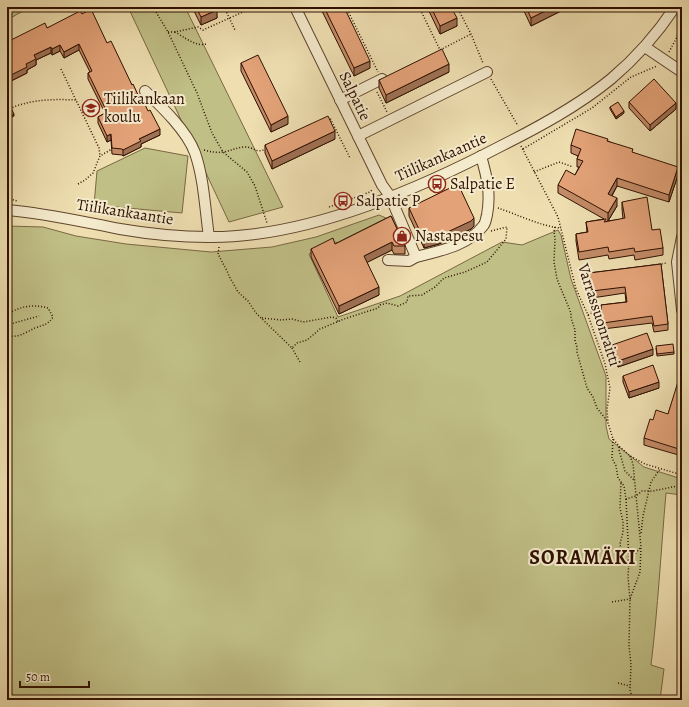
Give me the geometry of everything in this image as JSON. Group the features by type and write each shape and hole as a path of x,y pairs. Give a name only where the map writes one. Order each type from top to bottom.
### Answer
{"street":[{"name":"Salpatie","path":"295,7 382,185 390,196 416,257"},
{"name":"Tiilikankaantie","path":"7,210 28,212 144,232 214,237 250,234 329,218 420,184 481,156 566,110 596,90 619,72 645,47 675,7"},
{"path":"645,47 682,72"},
{"path":"358,136 487,72"},
{"path":"340,100 377,81"},
{"path":"145,91 168,113 195,152 214,237"},
{"path":"388,260 409,261 416,257 450,248 471,237 485,225 489,205 490,188 481,156"},
{"path":"682,237 677,262 682,310"}],"path":[{"path":"7,15 19,7"},
{"path":"153,7 168,32 197,93 212,134 223,152 247,172 254,186 268,225"},
{"path":"224,7 235,30"},
{"path":"168,32 198,27 203,30 254,7"},
{"path":"346,7 377,81 391,120"},
{"path":"419,7 440,50 471,34"},
{"path":"456,14 460,12"},
{"path":"175,32 197,44 206,44"},
{"path":"61,69 99,148 100,156 93,172 86,180 78,184"},
{"path":"7,110 28,102 76,100"},
{"path":"324,122 330,118 350,158"},
{"name":"Varrassuonraitti","path":"516,138 558,217 576,288 588,315 605,364 610,388 607,409 608,423 614,439 630,456 645,464 682,475"},
{"path":"191,146 214,152 223,152 239,147 247,147 260,152 267,148"},
{"path":"100,156 112,149"},
{"path":"534,172 559,162 573,167"},
{"path":"327,208 370,192 382,185"},
{"path":"7,198 18,201"},
{"path":"489,205 561,228"},
{"path":"292,348 297,343 307,340 320,329 378,308 380,305 387,303 398,306 407,302 408,296 422,295 435,287 444,278 465,272 487,262 506,239 507,227 492,232 485,225"},
{"path":"555,227 554,262 558,279 571,313 575,330 577,352 587,388 594,397 597,408 608,423"},
{"path":"214,237 218,254 228,276 238,292 248,301 256,313 292,348 300,362"},
{"path":"632,268 677,262"},
{"path":"7,315 28,306 35,305 48,308 54,317 42,327 16,336 11,337 7,335"},
{"path":"588,315 592,313 592,308 600,306"},
{"path":"7,325 39,316"},
{"path":"262,318 281,320 292,318 303,322 332,317 336,318 338,322"},
{"path":"614,439 612,458 616,466 618,478 624,486 626,499 630,599 630,686 633,700"},
{"path":"619,446 625,471 634,480"},
{"path":"630,456 633,464 641,547 640,572 630,599"},
{"path":"640,536 651,482 660,469"},
{"path":"621,481 620,508 623,522 623,532 620,544 623,558 629,561"},
{"path":"626,499 636,496 642,491 649,491 682,484"},
{"path":"629,561 641,547"},
{"path":"617,563 622,556"},
{"path":"612,602 630,599"},
{"path":"618,682 630,686"}],"shaded area":[{"path":"7,7 30,7 7,20"},
{"path":"128,7 185,7 283,207 229,222"},
{"path":"145,148 188,156 182,213 94,205 97,171"},
{"path":"379,215 386,218 390,222 340,244 336,242 309,254 338,317 400,296 502,242 522,245 558,230 561,235 571,279 606,376 606,426 609,439 644,467 682,479 682,495 666,493 658,601 651,665 664,669 660,700 7,700 7,226 43,227 76,236 126,244 211,252 272,247 316,237"}],"building":[{"path":"196,7 216,7 217,10 201,17"},
{"path":"324,7 344,7 370,61 354,68"},
{"path":"431,7 451,7 457,18 440,26"},
{"path":"526,7 553,7 531,18"},
{"path":"91,9 107,43 111,41 132,85 133,84 139,97 141,96 148,111 150,110 160,129 139,139 141,141 123,150 112,148 111,134 107,136 98,117 107,112 88,73 92,71 79,44 64,52 60,45 52,49 51,47 34,55 36,59 26,64 27,67 7,77 7,42 45,23 47,28 80,11 82,14"},
{"path":"442,49 449,64 386,95 379,80"},
{"path":"258,55 288,116 271,125 241,63"},
{"path":"654,79 676,103 650,125 629,102"},
{"path":"618,102 624,111 616,117 610,107"},
{"path":"11,108 14,114 7,118 7,110"},
{"path":"328,116 335,131 272,161 265,145"},
{"path":"576,129 633,149 632,152 678,167 669,195 617,178 608,194 617,198 608,213 558,185 566,170 575,175 583,161 577,159 581,149 571,145"},
{"path":"458,184 474,218 471,221 439,236 424,240 409,208"},
{"path":"647,197 652,230 660,229 663,248 635,252 634,248 609,252 608,247 579,252 576,234 588,232 586,222 606,219 604,222 625,218 622,202"},
{"path":"391,216 405,246 394,246 392,242 364,256 379,287 339,306 311,249 333,238 335,244"},
{"path":"661,264 668,324 654,326 652,316 603,323 601,305 627,302 625,287 592,291 589,273"},
{"path":"647,333 653,349 618,361 612,345"},
{"path":"673,344 674,352 657,354 656,346"},
{"path":"653,365 659,382 629,392 623,376"},
{"path":"681,372 682,450 644,438 650,419 653,420 656,410 668,414"},
{"path":"682,550 682,565 679,565"}],"place":[{"name":"Tiilikankaan koulu","path":"91,108"},
{"name":"Salpatie E","path":"437,184"},
{"name":"Salpatie P","path":"343,201"},
{"name":"Nastapesu","path":"402,236"}],"district":[{"name":"SORAMÄKI","path":"583,557"}]}
